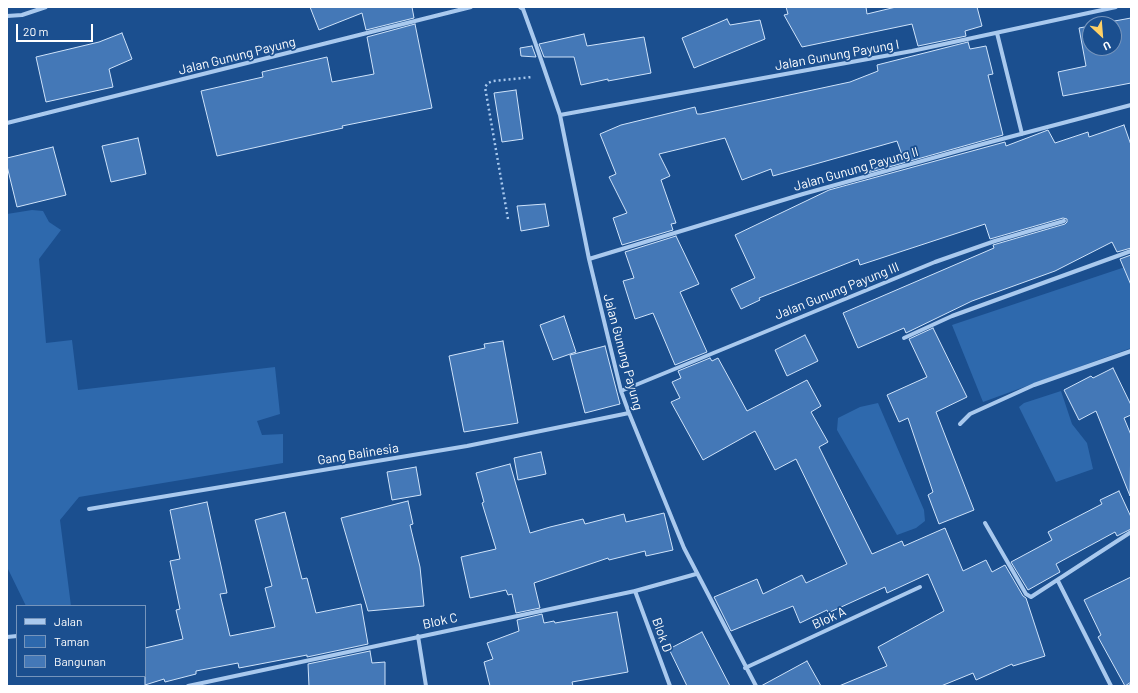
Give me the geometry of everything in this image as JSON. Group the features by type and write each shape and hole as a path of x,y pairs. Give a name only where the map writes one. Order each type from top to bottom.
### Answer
{"street":[{"path":"7,16 22,15 46,7"},
{"name":"Jalan Gunung Payung","path":"7,123 471,7"},
{"name":"Jalan Gunung Payung","path":"520,7 523,9 560,115 588,258 621,391 696,574 756,686"},
{"name":"Jalan Gunung Payung I","path":"560,115 912,51 1116,7"},
{"path":"997,33 1022,134"},
{"name":"Jalan Gunung Payung II","path":"588,258 803,194 1131,105"},
{"name":"Jalan Gunung Payung III","path":"621,391 928,265 995,241 1064,220"},
{"path":"904,338 952,316 1131,251"},
{"path":"960,424 970,414 1034,385 1131,351"},
{"name":"Gang Balinesia","path":"89,509 467,446 629,413"},
{"path":"985,523 1028,596 1031,597 1058,581 1131,532"},
{"name":"Blok C","path":"188,686 635,591 696,574"},
{"path":"1058,581 1111,686"},
{"name":"Blok A","path":"745,668 920,587"},
{"name":"Blok D","path":"635,591 670,686"},
{"path":"418,636 426,686"}],"path":[{"path":"508,219 485,87 488,83 493,81 547,75"}],"green space":[{"path":"32,210 43,211 49,222 61,230 39,259 46,343 72,340 78,390 275,367 280,414 257,421 262,435 283,434 283,463 79,497 60,520 71,605 26,605 7,567 7,214"},
{"path":"1131,265 1131,348 983,402 952,325"},
{"path":"1061,391 1072,424 1087,443 1093,469 1056,482 1019,407 1024,403"},
{"path":"878,403 924,510 925,521 916,528 897,535 837,430 838,418 860,407"}],"building":[{"path":"310,7 412,7 414,18 366,30 362,13 319,30"},
{"path":"786,7 866,7 867,14 896,7 977,7 982,26 965,31 966,36 918,46 912,24 802,47 784,15 788,14"},
{"path":"1131,18 1131,83 1063,96 1058,72 1086,66 1084,56 1122,56 1122,20"},
{"path":"727,19 730,25 760,20 765,39 694,68 682,38"},
{"path":"415,24 432,108 342,126 343,128 217,156 201,91 263,77 262,72 327,57 332,82 374,74 367,37"},
{"path":"1082,27 1082,44 1079,28"},
{"path":"122,33 132,59 109,69 113,87 46,102 36,57 99,42"},
{"path":"584,34 587,46 644,37 651,73 608,81 608,79 581,85 574,57 544,57 539,44"},
{"path":"968,42 970,49 986,46 993,74 988,75 1003,135 864,174 902,155 897,141 773,176 771,169 742,180 725,138 659,154 670,176 661,180 676,223 671,224 673,230 622,245 613,218 627,213 609,177 616,174 600,134 621,125 695,107 697,114 701,114 850,82 878,71 877,65"},
{"path":"532,46 536,57 521,56 520,48"},
{"path":"516,90 523,139 502,142 494,93"},
{"path":"1124,125 1131,145 1131,248 1117,252 1112,242 1055,271 972,301 906,333 904,328 858,348 843,313 994,248 993,245 1065,224 1067,219 1063,218 990,239 985,224 860,265 858,259 759,298 760,300 741,309 731,289 755,278 735,235 829,190 1005,142 1006,146 1048,130 1055,143 1088,132 1089,137"},
{"path":"138,138 146,174 111,182 102,146"},
{"path":"53,147 66,195 17,207 7,166 7,158"},
{"path":"545,204 549,226 521,231 517,206"},
{"path":"676,236 699,284 680,292 707,352 675,365 653,313 635,319 623,281 634,278 625,252"},
{"path":"1131,255 1131,285 1120,259"},
{"path":"564,316 576,352 553,360 540,325"},
{"path":"933,328 967,397 936,412 974,510 939,524 928,495 933,492 908,418 899,422 887,395 927,377 909,339"},
{"path":"805,335 818,361 787,376 775,350"},
{"path":"503,341 518,423 464,432 449,356 485,348 484,344"},
{"path":"605,346 620,404 585,413 570,355"},
{"path":"710,358 712,361 718,358 747,411 807,380 821,406 811,412 828,442 819,447 872,554 902,541 904,546 945,528 963,571 986,560 992,572 1005,565 1023,596 1026,598 1045,656 1013,666 1012,664 976,680 973,673 941,686 839,686 887,666 878,647 944,611 928,574 887,593 885,587 828,613 827,610 800,623 793,606 731,631 714,597 757,579 763,594 802,575 806,583 847,564 796,459 775,470 755,431 703,460 671,402 680,398 672,382 681,378 678,371"},
{"path":"1113,368 1131,405 1131,415 1124,418 1131,435 1130,496 1096,411 1079,420 1064,390 1091,376 1093,378"},
{"path":"541,452 546,474 518,480 514,458"},
{"path":"510,464 530,533 583,519 585,524 624,514 626,522 664,513 673,550 646,556 645,551 609,560 608,558 534,583 540,608 516,613 512,594 508,595 506,590 470,598 461,557 496,549 482,503 484,502 476,473"},
{"path":"416,467 421,495 392,500 387,472"},
{"path":"1119,491 1131,517 1131,529 1117,536 1115,532 1056,564 1060,572 1028,590 1011,562 1052,540 1048,532 1102,504 1100,500"},
{"path":"408,501 413,524 410,525 420,567 424,606 368,611 341,518"},
{"path":"207,502 227,593 220,594 230,636 275,627 265,588 272,586 255,520 285,512 302,579 307,578 316,613 361,604 368,644 307,657 307,655 239,668 238,663 196,671 196,674 165,682 164,679 145,685 146,648 183,639 176,610 180,609 170,561 180,559 170,510"},
{"path":"1131,577 1131,682 1125,686 1098,637 1101,635 1084,600"},
{"path":"617,612 628,672 572,682 573,686 490,686 484,662 493,659 487,643 519,631 517,620 542,614 544,623 554,621 555,623"},
{"path":"702,632 730,686 687,686 669,649"},
{"path":"370,651 372,663 385,662 385,686 309,686 308,664"},
{"path":"807,661 821,686 761,686"}]}
